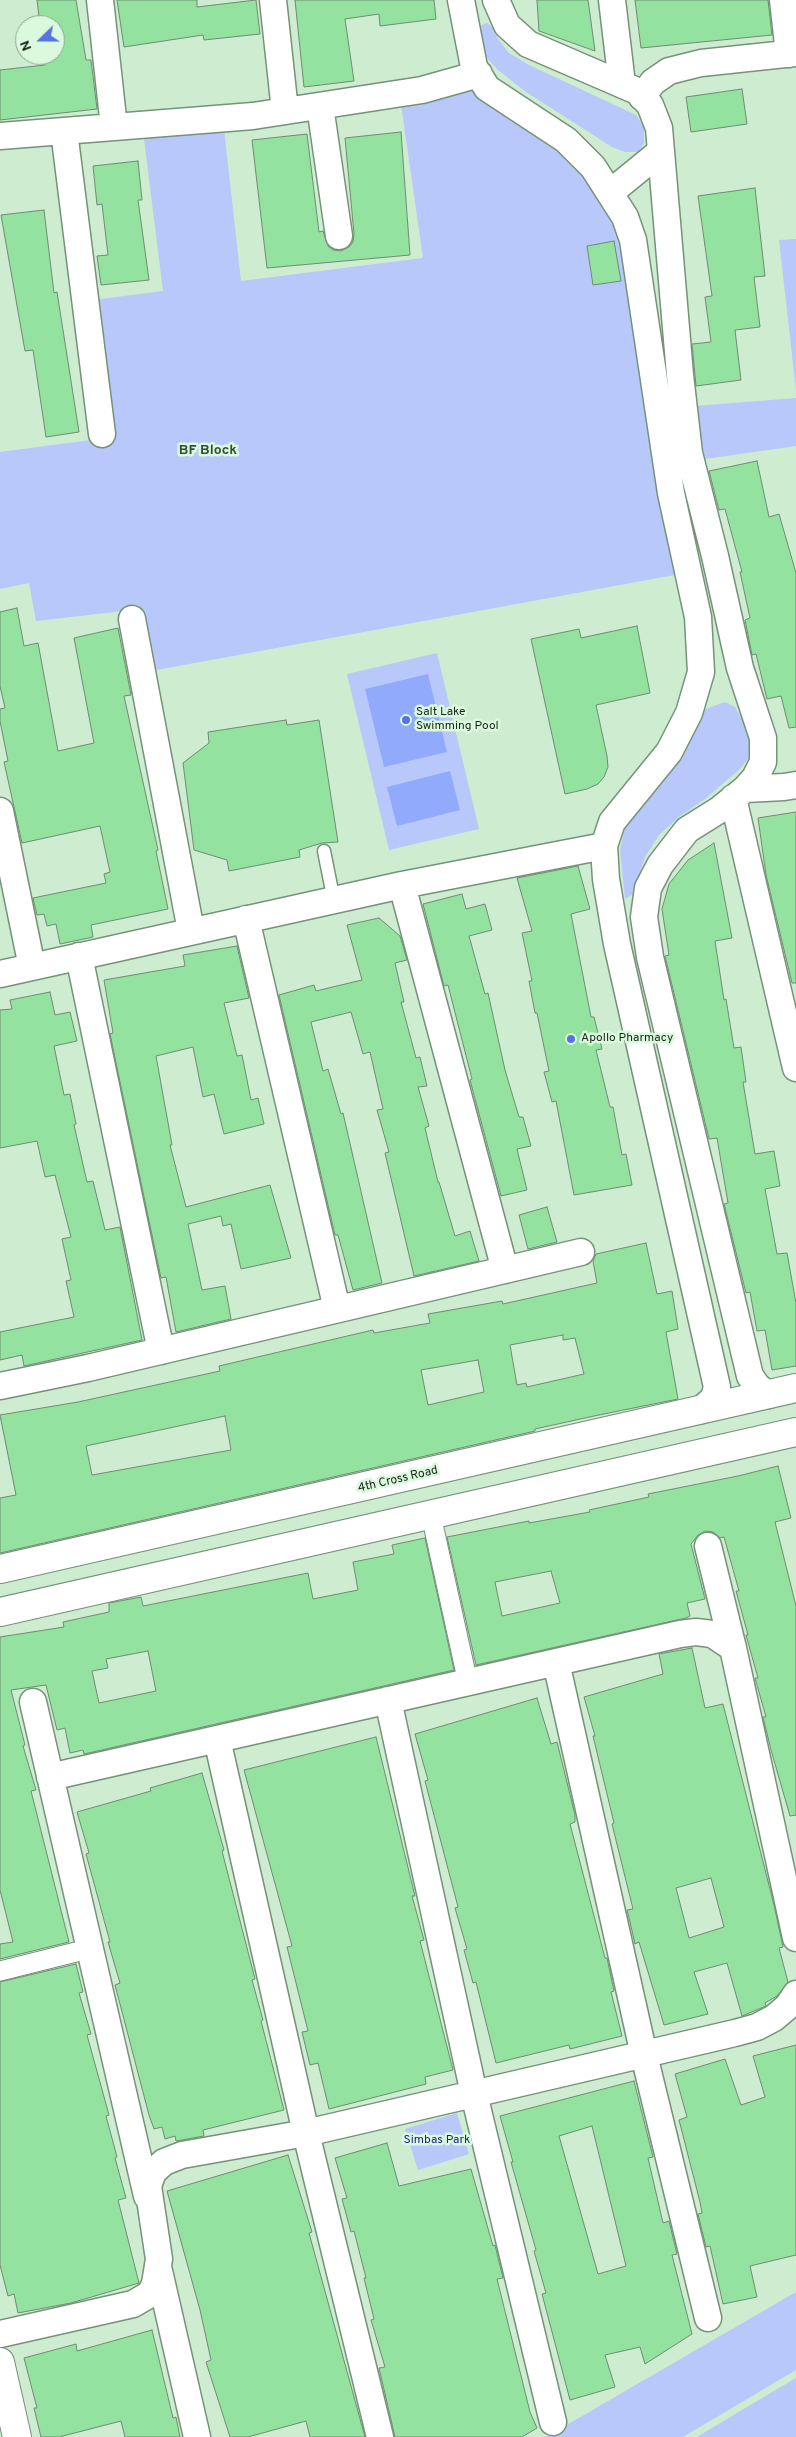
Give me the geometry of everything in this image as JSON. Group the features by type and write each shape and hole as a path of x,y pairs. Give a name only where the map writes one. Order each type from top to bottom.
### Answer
{"street":[{"path":"100,0 114,127"},
{"path":"273,0 285,111"},
{"path":"612,0 632,90"},
{"path":"632,90 652,82 669,71 701,63 792,54 783,0"},
{"path":"701,1410 714,1398 717,1387 611,914 604,846 612,822 668,752 689,713 701,672 698,617 671,493 633,240 625,217 593,168 566,140 488,88 474,67 462,11 497,4 507,25 528,44 632,90 650,105 659,128 688,453 715,556 740,668 763,738 763,762 755,778 739,793 688,830 660,865 648,888 644,917 650,956 750,1376 757,1386 768,1395"},
{"path":"0,136 253,116 422,90 478,74"},
{"path":"320,106 338,236"},
{"path":"64,131 102,434"},
{"path":"610,192 660,152"},
{"path":"132,620 191,931"},
{"path":"701,672 740,668"},
{"path":"739,793 796,785"},
{"path":"739,793 796,1068"},
{"path":"0,811 32,967"},
{"path":"0,974 402,885 604,846"},
{"path":"402,885 505,1270"},
{"path":"611,914 644,917"},
{"path":"246,919 337,1309"},
{"path":"79,956 161,1351"},
{"path":"662,1142 693,1135"},
{"path":"0,1386 161,1351 580,1252"},
{"name":"4th Cross Road","path":"0,1569 637,1426 796,1388"},
{"path":"637,1426 648,1434 653,1444 654,1454 646,1466"},
{"path":"610,1431 598,1446 599,1457 601,1464 607,1470 616,1473"},
{"path":"0,1612 796,1432"},
{"path":"431,1515 468,1683"},
{"path":"110,1544 122,1553 127,1563 127,1573 119,1585"},
{"path":"708,1546 796,1938"},
{"path":"84,1550 72,1565 72,1576 81,1589 90,1592"},
{"path":"50,1777 696,1632 712,1634 732,1648"},
{"path":"556,1662 644,2055 708,2318"},
{"path":"388,1700 474,2094 552,2422"},
{"path":"33,1702 88,1949 150,2211 156,2241 158,2271 197,2437"},
{"path":"218,1739 306,2133 380,2437"},
{"path":"0,1971 88,1949"},
{"path":"150,2211 148,2186 153,2172 164,2162 182,2155 306,2133 758,2027 774,2018 788,2006 796,1994"},
{"path":"0,2334 132,2304 150,2294 158,2271"},
{"path":"0,2362 17,2437"}],"lane":[{"path":"324,851 334,901"}],"green space":[{"path":"487,23 494,29 498,39 509,53 529,65 636,115 644,127 644,143 638,152 625,152 612,147 526,92 498,70 486,57 482,41 480,26"},
{"path":"461,82 519,116 564,151 605,197 621,239 680,574 151,671 141,609 36,621 29,583 0,589 0,452 114,437 93,300 163,291 143,131 224,129 241,281 423,258 401,104"},
{"path":"796,239 796,390 779,240"},
{"path":"796,398 796,446 705,459 695,406"},
{"path":"437,653 479,829 389,850 347,674"},
{"path":"725,702 735,707 743,721 752,740 751,755 740,769 659,835 645,857 633,894 625,899 620,850 625,827 700,711"},
{"name":"Simbas Park","path":"457,2113 469,2154 418,2170 405,2129"},
{"path":"796,2292 796,2370 683,2437 546,2437"},
{"path":"796,2378 796,2437 697,2437 757,2401"}],"water":[{"name":"Salt Lake Swimming Pool","path":"428,674 447,752 384,767 365,689"},
{"path":"450,771 460,810 397,826 387,787"}],"building":[{"path":"37,0 76,0 86,60 91,60 97,109 0,120 0,70 45,65 65,65 65,15 39,15"},
{"path":"117,0 197,0 197,7 256,0 260,34 204,40 203,35 124,47"},
{"path":"295,0 434,0 436,19 380,26 379,14 345,19 354,81 304,87"},
{"path":"537,0 588,0 595,51 539,31"},
{"path":"635,0 768,0 772,35 641,48"},
{"path":"742,89 747,124 691,132 686,97"},
{"path":"401,132 410,255 267,268 252,140 307,134 319,232 323,231 328,246 333,250 341,251 349,247 353,242 354,234 345,138"},
{"path":"138,161 142,200 138,200 149,280 101,285 97,256 108,255 102,204 97,205 93,166"},
{"path":"755,188 765,276 754,277 760,327 735,330 741,380 696,386 692,344 711,342 705,297 712,296 698,196"},
{"path":"44,210 54,293 57,292 79,432 46,437 33,350 25,351 1,215"},
{"path":"614,241 621,281 593,285 587,246"},
{"path":"757,461 769,517 779,514 796,573 796,727 789,728 781,696 767,699 756,654 752,655 745,620 750,618 740,572 742,572 725,509 719,510 709,471"},
{"path":"17,608 24,646 38,643 58,751 94,743 74,638 118,628 131,695 124,696 158,850 156,851 168,909 91,925 93,937 60,944 56,924 47,926 44,914 37,915 33,898 106,883 104,874 110,872 100,826 22,843 4,762 8,761 0,721 0,709 5,708 0,686 0,612"},
{"path":"637,626 650,693 596,705 608,767 604,777 598,784 587,789 565,794 531,639 579,629 581,638"},
{"path":"286,720 287,725 319,720 338,842 322,843 299,850 300,857 229,871 227,860 194,850 183,763 209,743 208,732"},
{"path":"796,812 796,983 792,983 766,875 758,818"},
{"path":"714,843 732,938 715,941 724,1000 726,999 734,1048 741,1047 746,1082 743,1082 755,1154 774,1151 780,1186 765,1189 777,1254 787,1253 796,1303 796,1366 772,1370 765,1330 757,1331 750,1292 746,1293 724,1204 728,1203 717,1138 709,1139 665,956 669,955 662,909 669,884 688,860"},
{"path":"578,866 590,909 571,914 591,1017 594,1017 602,1049 596,1050 610,1107 613,1107 622,1155 626,1154 632,1185 574,1195 556,1101 552,1102 544,1072 549,1071 537,1013 535,1013 529,981 532,981 522,933 532,931 517,878"},
{"path":"462,894 466,909 485,904 492,930 469,936 485,994 488,993 505,1070 519,1117 523,1117 531,1146 517,1149 527,1190 501,1196 470,1080 472,1079 448,985 444,986 423,904"},
{"path":"379,918 400,936 407,960 395,963 404,1002 401,1002 416,1058 420,1057 427,1086 418,1087 429,1126 425,1128 438,1182 455,1236 470,1231 479,1261 414,1276 385,1153 389,1152 377,1110 383,1109 370,1052 363,1054 351,1012 311,1022 323,1071 328,1069 341,1114 343,1113 382,1283 353,1290 338,1235 335,1235 279,995 314,985 316,991 362,980 347,925"},
{"path":"237,946 249,998 224,1003 237,1056 242,1055 251,1100 258,1098 264,1124 224,1134 214,1094 203,1097 193,1047 156,1056 172,1145 170,1145 186,1207 270,1185 291,1258 241,1269 231,1224 223,1226 221,1216 188,1224 202,1290 225,1286 231,1319 176,1332 166,1277 161,1278 110,1034 113,1033 104,980 185,966 183,955"},
{"path":"50,992 55,1015 70,1012 77,1041 54,1046 64,1095 70,1094 76,1124 74,1125 87,1182 93,1181 105,1230 120,1227 142,1340 24,1366 22,1355 0,1360 0,1332 74,1317 66,1281 71,1280 62,1239 71,1237 55,1175 45,1177 37,1141 0,1148 0,1010 12,1009 10,1000"},
{"path":"547,1207 557,1242 528,1249 519,1215"},
{"path":"646,1243 657,1294 672,1291 678,1329 666,1332 678,1399 535,1429 535,1431 0,1553 0,1498 16,1495 0,1415 78,1402 220,1371 219,1366 373,1330 374,1333 430,1323 428,1314 502,1301 503,1304 597,1283 593,1261 596,1254","holes":["563,1335 563,1340 575,1338 584,1374 527,1387 526,1383 517,1385 510,1345","478,1360 484,1392 428,1405 421,1370","225,1416 231,1450 92,1475 86,1446"]},
{"path":"778,1466 791,1518 775,1522 796,1606 796,1815 790,1816 763,1717 766,1717 755,1678 758,1678 736,1591 739,1591 724,1537 720,1538 713,1532 705,1531 698,1535 691,1544 705,1599 687,1603 690,1616 476,1665 447,1537 529,1521 529,1523 590,1512 589,1510 649,1497 648,1494","holes":["551,1571 560,1603 502,1616 495,1582"]},
{"path":"425,1538 454,1670 84,1754 83,1750 70,1753 65,1728 57,1730 46,1685 11,1690 25,1745 23,1746 36,1790 31,1791 69,1942 0,1959 0,1944 13,1942 0,1890 0,1637 64,1627 63,1622 109,1612 109,1603 141,1597 143,1606 308,1573 313,1599 358,1590 353,1562 394,1554 392,1545","holes":["148,1651 156,1691 99,1703 92,1671 108,1668 106,1659"]},
{"path":"692,1648 705,1708 723,1704 774,1905 783,1947 779,1948 788,1982 777,1996 765,2003 766,2006 742,2016 727,1963 694,1972 708,2014 664,2025 639,1942 635,1944 627,1910 633,1909 612,1824 614,1823 593,1736 595,1736 584,1697 663,1674 659,1654","holes":["711,1878 724,1927 689,1938 676,1888"]},
{"path":"537,1698 551,1744 557,1742 575,1815 575,1822 570,1824 605,1958 607,1958 614,1991 611,1992 622,2036 570,2049 569,2045 496,2063 476,1982 473,1983 464,1950 467,1949 455,1908 458,1907 425,1781 428,1780 415,1734"},
{"path":"376,1737 415,1896 412,1896 424,1940 420,1941 453,2070 425,2077 426,2084 329,2109 318,2063 310,2065 302,2032 308,2031 287,1947 292,1946 244,1770"},
{"path":"202,1773 224,1850 222,1851 255,1979 252,1980 263,2020 261,2021 284,2110 203,2130 204,2136 176,2141 175,2136 165,2139 162,2127 154,2129 149,2115 115,1985 120,1983 86,1854 89,1853 77,1812 151,1791 150,1788"},
{"path":"76,1964 83,1992 79,1993 91,2034 87,2035 109,2115 106,2116 126,2198 118,2200 139,2283 71,2303 18,2313 14,2294 8,2296 0,2265 0,1982"},
{"path":"796,2045 796,2255 750,2266 757,2297 723,2304 710,2246 706,2247 698,2214 702,2213 700,2202 679,2120 687,2117 675,2074 725,2059 741,2105 765,2097 753,2056"},
{"path":"634,2081 653,2157 648,2158 663,2223 669,2221 677,2254 672,2255 692,2334 645,2364 640,2347 605,2355 615,2387 570,2400 542,2294 546,2293 534,2251 536,2250 500,2116","holes":["592,2126 626,2266 598,2274 559,2136"]},
{"path":"387,2143 399,2186 471,2169 493,2246 495,2245 503,2278 497,2279 530,2412 537,2428 522,2437 395,2437 379,2368 385,2367 371,2320 374,2319 364,2278 366,2278 354,2231 351,2232 342,2199 347,2198 335,2158"},
{"path":"288,2155 312,2232 309,2233 365,2437 310,2437 306,2421 248,2437 230,2437 206,2362 211,2360 200,2310 167,2191"},
{"path":"152,2330 173,2418 176,2417 180,2437 125,2437 121,2421 59,2437 41,2437 34,2408 37,2408 24,2358 76,2344 77,2351"}],"place":[{"name":"Salt Lake Swimming Pool","path":"406,720"},
{"name":"Apollo Pharmacy","path":"571,1039"}],"district":[{"name":"BF Block","path":"208,451"}]}
